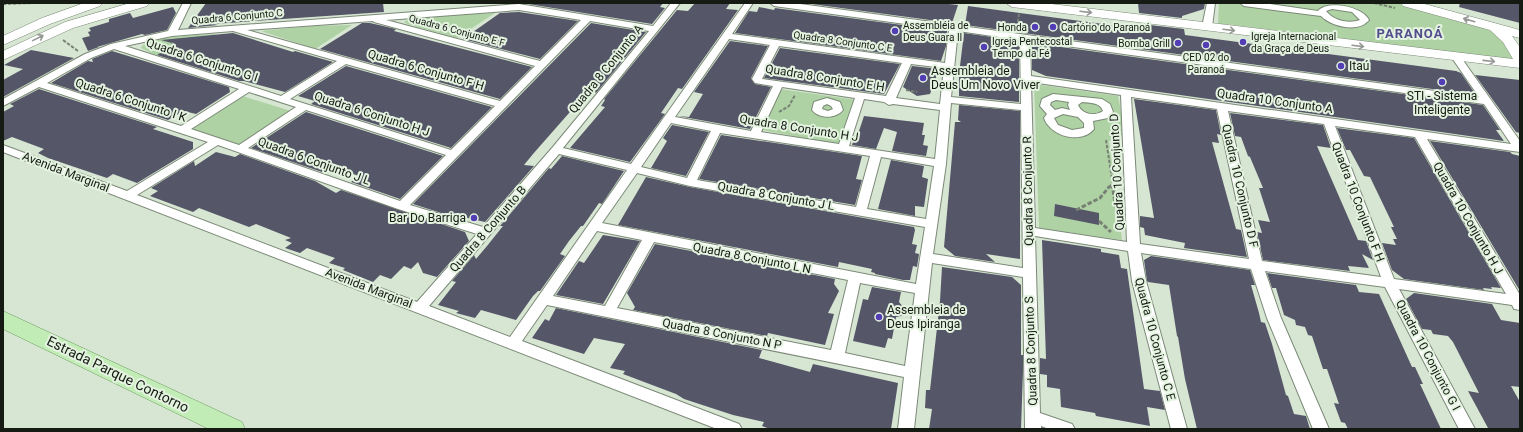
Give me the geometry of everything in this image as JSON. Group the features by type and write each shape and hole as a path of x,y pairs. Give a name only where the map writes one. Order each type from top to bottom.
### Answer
{"main road":[{"name":"Estrada Parque Contorno","path":"3,319 233,429"}],"street":[{"path":"3,41 46,21 96,3"},
{"path":"3,56 55,31 109,12 143,3"},
{"path":"169,33 187,3"},
{"name":"Quadra 8 Conjunto A","path":"556,150 676,3"},
{"path":"513,343 749,3"},
{"path":"774,3 1486,101"},
{"path":"1207,27 1211,3"},
{"path":"1244,3 1324,10 1312,3"},
{"path":"1016,4 1457,58 1519,60 1517,38 1489,26 1407,3"},
{"name":"Quadra 6 Conjunto C","path":"3,103 88,56 114,46 169,33 520,5 655,29"},
{"name":"Quadra 6 Conjunto E F","path":"368,17 540,64"},
{"path":"402,206 540,64 588,18"},
{"name":"Quadra 6 Conjunto F H","path":"228,28 501,105"},
{"path":"906,429 911,373 928,258 930,224 940,163 948,66 954,28"},
{"name":"Quadra 8 Conjunto C E","path":"727,36 948,66"},
{"name":"Quadra 8 Conjunto R","path":"1020,37 1026,78 1029,273"},
{"name":"Quadra 8 Conjunto E H","path":"776,43 757,79 761,83 889,102 1027,108"},
{"name":"Quadra 6 Conjunto G I","path":"114,46 282,99"},
{"path":"1457,58 1520,149"},
{"path":"282,99 344,61"},
{"path":"889,102 907,61"},
{"name":"Quadra 10 Conjunto A","path":"1026,78 1520,149"},
{"name":"Quadra 6 Conjunto I K","path":"37,83 217,141"},
{"path":"755,134 778,85"},
{"path":"182,130 248,88"},
{"name":"Quadra 10 Conjunto D","path":"1126,93 1134,249"},
{"path":"843,148 860,97"},
{"path":"1053,114 1045,106 1046,100 1049,98 1059,97 1075,101 1081,98 1092,99 1102,103 1108,109 1106,115 1102,117 1090,117 1081,115 1068,111 1053,114 1049,118 1052,125 1062,131 1075,134 1086,132 1090,126 1089,122 1081,115 1073,108 1075,101"},
{"name":"Quadra 6 Conjunto H J","path":"282,99 454,154"},
{"path":"240,149 305,106"},
{"name":"Quadra 10 Conjunto D F","path":"1222,107 1257,266 1274,318 1321,429"},
{"name":"Quadra 8 Conjunto H J","path":"669,119 718,129 940,163"},
{"name":"Quadra 10 Conjunto F H","path":"1328,122 1389,282"},
{"path":"690,182 718,129"},
{"name":"Quadra 10 Conjunto H J","path":"1419,135 1519,304"},
{"path":"128,196 217,141"},
{"name":"Quadra 6 Conjunto J L","path":"217,141 402,206 484,232"},
{"name":"Avenida Marginal","path":"3,148 734,429"},
{"name":"Quadra 8 Conjunto J L","path":"556,150 632,170 690,182 930,224"},
{"name":"Quadra 8 Conjunto B","path":"420,308 556,150"},
{"path":"861,211 876,154"},
{"name":"Quadra 8 Conjunto L N","path":"594,226 855,278 923,290"},
{"path":"1029,231 1134,249 1389,282 1519,304"},
{"path":"608,312 650,237"},
{"name":"Quadra 10 Conjunto C E","path":"1134,249 1138,281 1180,429"},
{"path":"928,258 1029,273"},
{"name":"Quadra 8 Conjunto S","path":"1029,273 1033,423"},
{"path":"837,357 855,278"},
{"name":"Quadra 10 Conjunto G I","path":"1389,282 1466,429"},
{"name":"Quadra 8 Conjunto N P","path":"543,299 911,373"},
{"path":"1033,423 1067,429"}],"path":[{"path":"3,4 32,3"},
{"path":"1016,4 1020,37"},
{"path":"55,31 69,46 88,56"},
{"path":"160,60 173,46 169,33"},
{"path":"778,108 776,114 790,104 796,92 791,92"},
{"path":"786,103 790,104"},
{"path":"1106,140 1118,220"},
{"path":"1076,210 1100,198 1109,187 1113,185"}],"green space":[{"path":"1219,3 1400,3 1454,18 1499,34 1513,58 1505,59 1226,24 1223,26 1218,23"},
{"path":"495,13 457,38 404,22 412,17"},
{"path":"352,25 315,49 261,31 312,26"},
{"path":"216,34 169,59 141,48 145,44 163,39"},
{"path":"1034,84 1118,96 1125,132 1120,138 1109,141 1122,240 1039,228"},
{"path":"780,89 857,100 840,145 762,130"},
{"path":"239,95 291,111 240,146 186,129"}],"building":[{"path":"206,3 383,3 384,12 213,24 218,25 188,28"},
{"path":"522,3 663,3 660,7 665,8 652,24"},
{"path":"695,3 730,3 726,9 738,10 682,89 678,88 661,113 665,114 630,162 570,148 605,107 601,106 605,100 604,99 677,10 688,11"},
{"path":"804,3 940,3 958,5 952,23"},
{"path":"1138,3 1205,3 1204,9 1182,16 1182,18 1139,13"},
{"path":"1460,3 1520,3 1520,23 1459,7"},
{"path":"968,6 1141,29 1141,24 1184,29 1185,35 1456,71 1461,73 1476,95 965,25"},
{"path":"173,7 176,13 167,30 145,35 142,34 88,51 82,38 90,36 88,32 91,31 89,28 109,22 109,19 130,13 133,18"},
{"path":"759,7 947,31 946,46 941,61 735,33 749,11 757,12"},
{"path":"519,12 578,21 540,59 463,39 500,13"},
{"path":"362,23 370,23 396,29 394,31 532,67 500,99 320,49"},
{"path":"591,23 646,32 596,93 591,88 533,154 524,165 534,166 485,222 459,216 460,219 413,204"},
{"path":"233,33 293,52 295,51 333,62 285,92 239,81 157,55 175,44 161,40"},
{"path":"964,33 1019,41 1019,102 959,96 959,74"},
{"path":"730,41 768,46 751,78 755,84 771,87 750,129 678,116 689,117 703,94 694,92"},
{"path":"1032,43 1483,105 1500,130 1496,130 1504,141 1046,76 1032,70"},
{"path":"780,48 900,64 884,94 764,78"},
{"path":"31,50 74,58 3,97 3,80 23,69 4,65"},
{"path":"112,51 229,87 230,92 196,114 184,111 168,120 51,83 88,61 93,62 92,59"},
{"path":"346,66 492,107 451,148 311,104 315,101 298,96"},
{"name":"Assembleia de Deus Um Novo Viver","path":"912,66 939,69 930,94 917,96 903,87"},
{"path":"1475,75 1520,80 1520,133 1516,132"},
{"path":"39,89 157,127 153,129 193,142 193,149 137,183 113,174 107,178 48,158 38,153 44,149 12,137 3,141 3,112 14,106 10,104"},
{"path":"1134,99 1216,110 1221,135 1217,134 1219,143 1212,142 1236,229 1241,230 1247,257 1184,248 1185,243 1145,235 1144,228 1140,227 1140,216 1154,218"},
{"path":"959,105 1020,111 1020,259 986,254 995,262 955,256 944,247 955,122 961,122 958,120"},
{"path":"306,112 443,156 400,199 351,182 359,176 333,167 325,173 251,148"},
{"path":"1230,113 1323,125 1331,148 1317,146 1358,240 1366,241 1373,260 1362,254 1369,268 1348,266 1350,271 1263,260 1257,232 1262,233 1258,220 1270,222 1259,188 1263,188 1241,137 1235,136"},
{"path":"864,116 924,123 922,135 925,135 923,145 928,146 926,156 892,151 897,132 884,128 876,149 852,145 855,136 858,134"},
{"path":"672,125 709,132 686,176 651,168 667,141 663,138"},
{"path":"1337,128 1414,138 1501,288 1483,288 1484,290 1404,279 1392,270 1382,243 1396,245 1393,239 1397,239 1391,227 1394,227 1370,177 1364,176 1350,150 1346,150"},
{"path":"721,135 862,156 856,179 862,180 855,205 699,179"},
{"path":"1430,141 1510,152 1520,156 1520,291"},
{"path":"216,152 235,157 240,154 315,181 336,193 341,190 465,232 469,241 437,277 423,273 418,262 411,269 404,266 391,279 380,275 373,282 343,270 345,268 329,263 335,258 307,248 300,253 285,248 292,243 285,240 291,238 256,224 249,227 199,208 193,212 150,196 158,191 151,188 194,161 195,166"},
{"path":"562,156 624,171 602,204 599,203 583,226 581,226 569,241 560,254 565,256 540,291 533,296 516,320 481,310 475,318 456,313 459,311 438,305 456,282 452,281 474,255 476,259 503,226 500,226 549,168 551,169"},
{"path":"891,160 924,166 922,177 928,179 924,207 915,206 915,216 878,209"},
{"path":"646,177 690,187 914,227 915,230 912,244 917,245 915,253 919,254 917,267 913,266 910,280 903,280 875,274 871,272 872,269 839,262 838,267 618,225"},
{"path":"1055,204 1099,213 1099,225 1054,216"},
{"path":"603,235 640,241 603,304 556,295 579,261 584,263"},
{"path":"1042,240 1101,249 1101,252 1119,255 1121,268 1127,269 1144,389 1160,391 1165,410 1147,407 1150,426 1096,416 1095,413 1061,407 1060,389 1047,387 1047,375 1040,374 1040,358 1046,359"},
{"path":"655,244 835,279 834,284 839,291 828,313 834,314 825,345 768,333 767,336 633,310 635,307 627,293"},
{"path":"1151,256 1250,270 1255,285 1251,285 1261,322 1265,323 1286,395 1288,396 1294,414 1306,416 1310,429 1197,429 1185,379 1169,285 1147,281 1144,260"},
{"path":"942,267 1012,277 1021,285 1021,355 1023,355 1023,371 1021,429 929,429 932,409 925,408 926,390 930,390 940,301"},
{"path":"1267,273 1356,285 1359,292 1379,294 1412,367 1415,367 1423,384 1420,384 1441,429 1348,429 1345,423 1341,422 1334,403 1339,404 1327,369 1323,369 1312,336 1308,335 1305,327 1296,325 1295,320 1284,315 1276,288 1272,288"},
{"name":"Assembleia de Deus Ipiranga","path":"872,287 901,292 899,302 909,314 896,317 892,339 888,338 885,348 853,341 863,299 868,300"},
{"path":"1414,293 1492,304 1501,320 1520,323 1520,387 1511,386 1520,402 1520,429 1488,428 1468,391 1479,393 1453,342 1448,336 1433,334 1431,330 1422,329 1406,299"},
{"path":"556,308 762,350 759,358 810,372 813,364 898,383 891,429 770,429 762,426 764,422 733,415 684,399 676,394 623,374 625,371 610,368 625,344 594,338 584,354 532,338 545,319 549,321"}],"place":[{"name":"Honda","path":"1035,27"},
{"name":"Cartório do Paranoá","path":"1053,27"},
{"name":"Assembléia de Deus Guara II","path":"895,31"},
{"name":"Igreja Internacional da Graça de Deus","path":"1243,42"},
{"name":"Bomba Grill","path":"1178,43"},
{"name":"CED 02 do Paranoá","path":"1206,45"},
{"name":"Igreja Pentecostal Tempo da Fé","path":"984,47"},
{"name":"Itaú","path":"1341,66"},
{"name":"Assembleia de Deus Um Novo Viver","path":"923,78"},
{"name":"STI - Sistema Inteligente","path":"1442,82"},
{"name":"Bar Do Barriga","path":"474,218"},
{"name":"Assembleia de Deus Ipiranga","path":"879,317"}],"district":[{"name":"PARANOÁ","path":"1410,33"}]}
